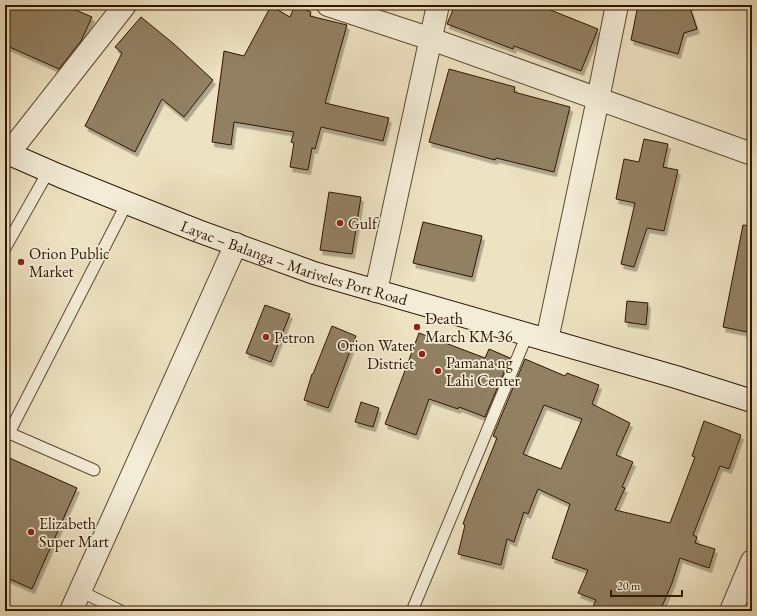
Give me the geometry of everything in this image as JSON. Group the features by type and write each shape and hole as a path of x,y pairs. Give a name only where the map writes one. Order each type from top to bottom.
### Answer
{"street":[{"path":"7,153 125,5"},
{"path":"328,5 431,39 752,154"},
{"path":"376,291 438,5"},
{"path":"537,337 598,99 617,5"},
{"name":"Layac – Balanga – Mariveles Port Road","path":"7,153 48,172 198,231 314,273 676,377 752,401"},
{"path":"71,611 236,244"},
{"path":"731,611 752,561"}],"lane":[{"path":"5,248 48,172"},
{"path":"94,470 9,432 127,203"},
{"path":"412,611 537,337"},
{"path":"80,592 121,611"}],"building":[{"path":"5,5 64,5 92,17 81,41 59,69 5,45"},
{"path":"295,5 311,12 310,16 347,25 325,103 389,118 383,141 321,127 315,149 312,148 308,170 290,167 294,143 291,142 294,132 234,122 231,145 212,142 224,51 244,56 271,6 290,17"},
{"path":"455,5 538,5 598,29 581,71 514,46 513,49 447,24"},
{"path":"638,5 689,5 697,29 684,33 678,54 631,40"},
{"path":"141,17 174,44 213,80 184,117 162,99 135,152 85,126 122,53 115,47"},
{"path":"449,69 515,87 514,92 570,107 554,172 496,158 495,160 429,142"},
{"path":"644,139 668,144 663,167 678,170 664,231 647,228 634,267 621,264 635,203 616,199 624,159 639,162"},
{"name":"Gulf","path":"329,192 361,197 352,254 320,250"},
{"path":"423,222 482,236 472,277 413,263"},
{"path":"743,225 752,226 752,333 723,327"},
{"path":"627,301 648,303 646,325 625,322"},
{"name":"Petron","path":"265,305 290,314 271,362 246,353"},
{"path":"332,326 356,336 328,408 304,400 312,374"},
{"path":"419,333 485,358 489,349 510,358 485,417 459,407 458,409 429,399 416,435 385,424"},
{"path":"525,359 565,376 567,373 599,385 592,404 630,423 616,455 633,462 622,487 625,488 615,510 670,523 695,457 692,456 704,421 741,435 729,469 720,466 693,535 697,537 695,543 715,549 709,568 680,558 672,583 660,611 591,611 596,600 578,593 588,570 552,558 570,504 538,489 528,514 524,512 514,542 507,539 501,565 458,554 465,525 463,524 497,438 493,436","holes":["544,405 582,419 561,469 523,454"]},
{"path":"361,402 379,408 373,427 355,422"},
{"name":"Elizabeth Super Mart","path":"5,456 77,488 32,589 5,577"}],"place":[{"name":"Gulf","path":"340,223"},
{"name":"Orion Public Market","path":"21,262"},
{"name":"Death March KM 36","path":"417,327"},
{"name":"Petron","path":"266,337"},
{"name":"Orion Water District","path":"422,354"},
{"name":"Pamana ng Lahi Center","path":"438,371"},
{"name":"Elizabeth Super Mart","path":"31,532"}]}
